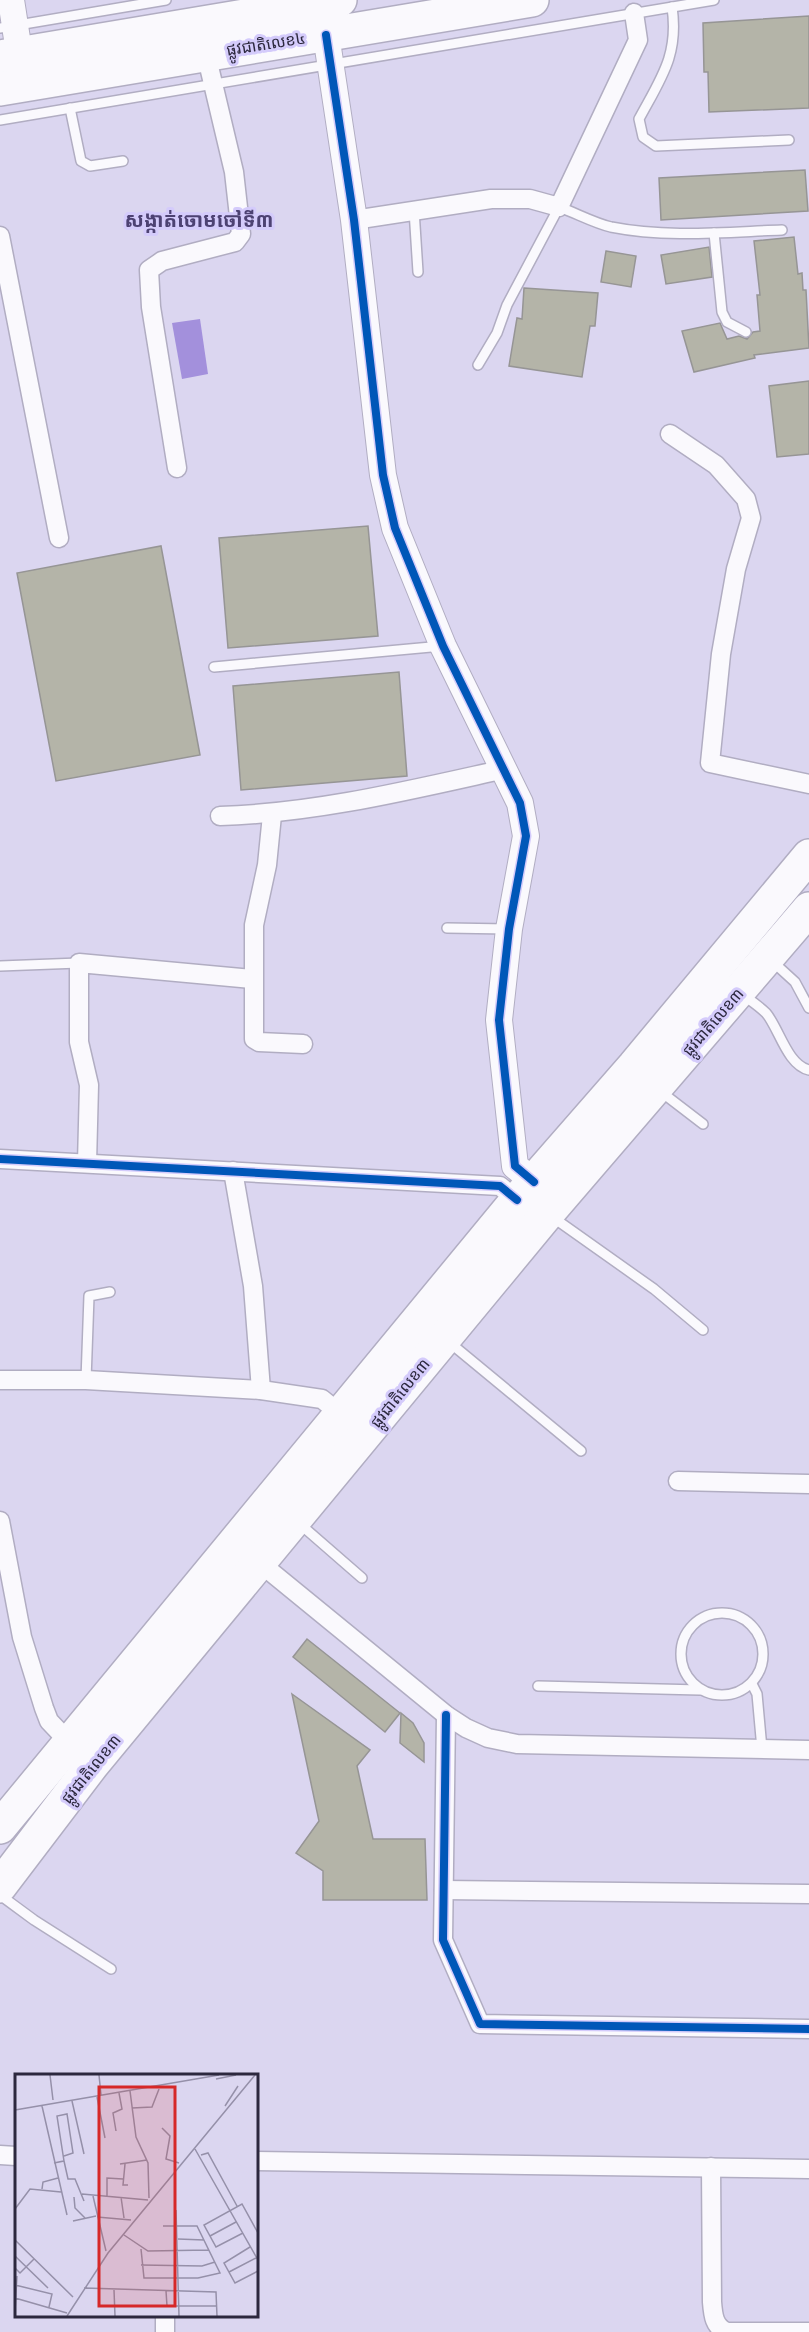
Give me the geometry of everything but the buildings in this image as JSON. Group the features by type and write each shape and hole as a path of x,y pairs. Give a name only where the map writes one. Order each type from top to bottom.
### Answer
{"highway":[{"name":"ផ្លូវជាតិលេខ៤","path":"10,56 340,0"},
{"name":"ផ្លូវជាតិលេខ៤","path":"10,56 209,69 328,50 532,0"},
{"name":"ផ្លូវជាតិលេខ៣","path":"0,1827 339,1413 516,1183 809,856"},
{"name":"ផ្លូវជាតិលេខ៣","path":"0,1886 93,1765 547,1214 768,957 802,921"}],"street":[{"path":"10,56 11,0"},
{"path":"354,220 491,199 530,199 559,207 638,40 634,13"},
{"path":"0,1159 516,1183 499,1020 509,929 526,836 520,804 505,769 443,646 395,528 383,475 354,220 328,50"},
{"path":"177,468 148,280 149,270 162,261 235,242 241,234 234,172 209,69"},
{"path":"0,236 59,538"},
{"path":"670,434 716,465 746,499 751,518 736,568 721,654 710,763 809,784"},
{"path":"220,816 272,815 381,797 505,769"},
{"path":"272,815 267,865 254,925 252,979 254,1039 259,1042 303,1044"},
{"path":"87,1164 88,1085 79,1042 79,963 252,979"},
{"path":"233,1171 253,1286 261,1390"},
{"path":"0,1380 86,1380 261,1390 322,1399 339,1413"},
{"path":"678,1480 809,1484"},
{"path":"0,1521 22,1636 44,1708 49,1721 69,1741"},
{"path":"260,1563 446,1715 488,1738 517,1744 809,1750"},
{"path":"446,1715 443,1940 480,2024 809,2029"},
{"path":"444,1890 809,1894"},
{"path":"0,2155 15,2156"},
{"path":"258,2161 809,2169"},
{"path":"711,2167 712,2313 720,2331 809,2332"}],"lane":[{"path":"10,56 166,0"},
{"path":"328,50 634,13 714,0"},
{"path":"672,7 676,33 674,43 669,64 639,119 643,137 656,146 789,140"},
{"path":"0,120 70,108 209,69"},
{"path":"70,108 81,161 90,166 123,161"},
{"path":"478,365 497,333 507,305 559,207 609,226 645,231 714,233 782,230"},
{"path":"414,210 418,272"},
{"path":"714,233 722,312 727,322 746,332"},
{"path":"214,667 443,646"},
{"path":"447,928 509,929"},
{"path":"768,957 795,982 809,1008"},
{"path":"0,966 79,963"},
{"path":"738,992 766,1014 791,1054 802,1068 809,1070"},
{"path":"656,1087 704,1124"},
{"path":"547,1214 654,1289 703,1330"},
{"path":"86,1380 88,1296 110,1292"},
{"path":"444,1338 581,1450"},
{"path":"296,1520 362,1578"},
{"path":"538,1686 700,1690 718,1696 736,1694 752,1684 762,1668 764,1649 757,1632 744,1619 727,1613 708,1615 692,1625 682,1641 680,1659 687,1677 700,1690"},
{"path":"752,1684 756,1694 762,1749"},
{"path":"0,1894 34,1920 111,1969"}],"shaded area":[{"path":"200,319 208,374 182,379 172,323"}],"cycle path":[{"path":"326,35 354,220 383,475 395,528 443,646 520,803 526,836 509,929 499,1020 515,1166 534,1182"},
{"path":"0,1159 500,1186 517,1200"},
{"path":"446,1715 443,1940 480,2024 809,2029"}],"district":[{"name":"សង្កាត់ចោមចៅទី៣","path":"199,220"}]}
